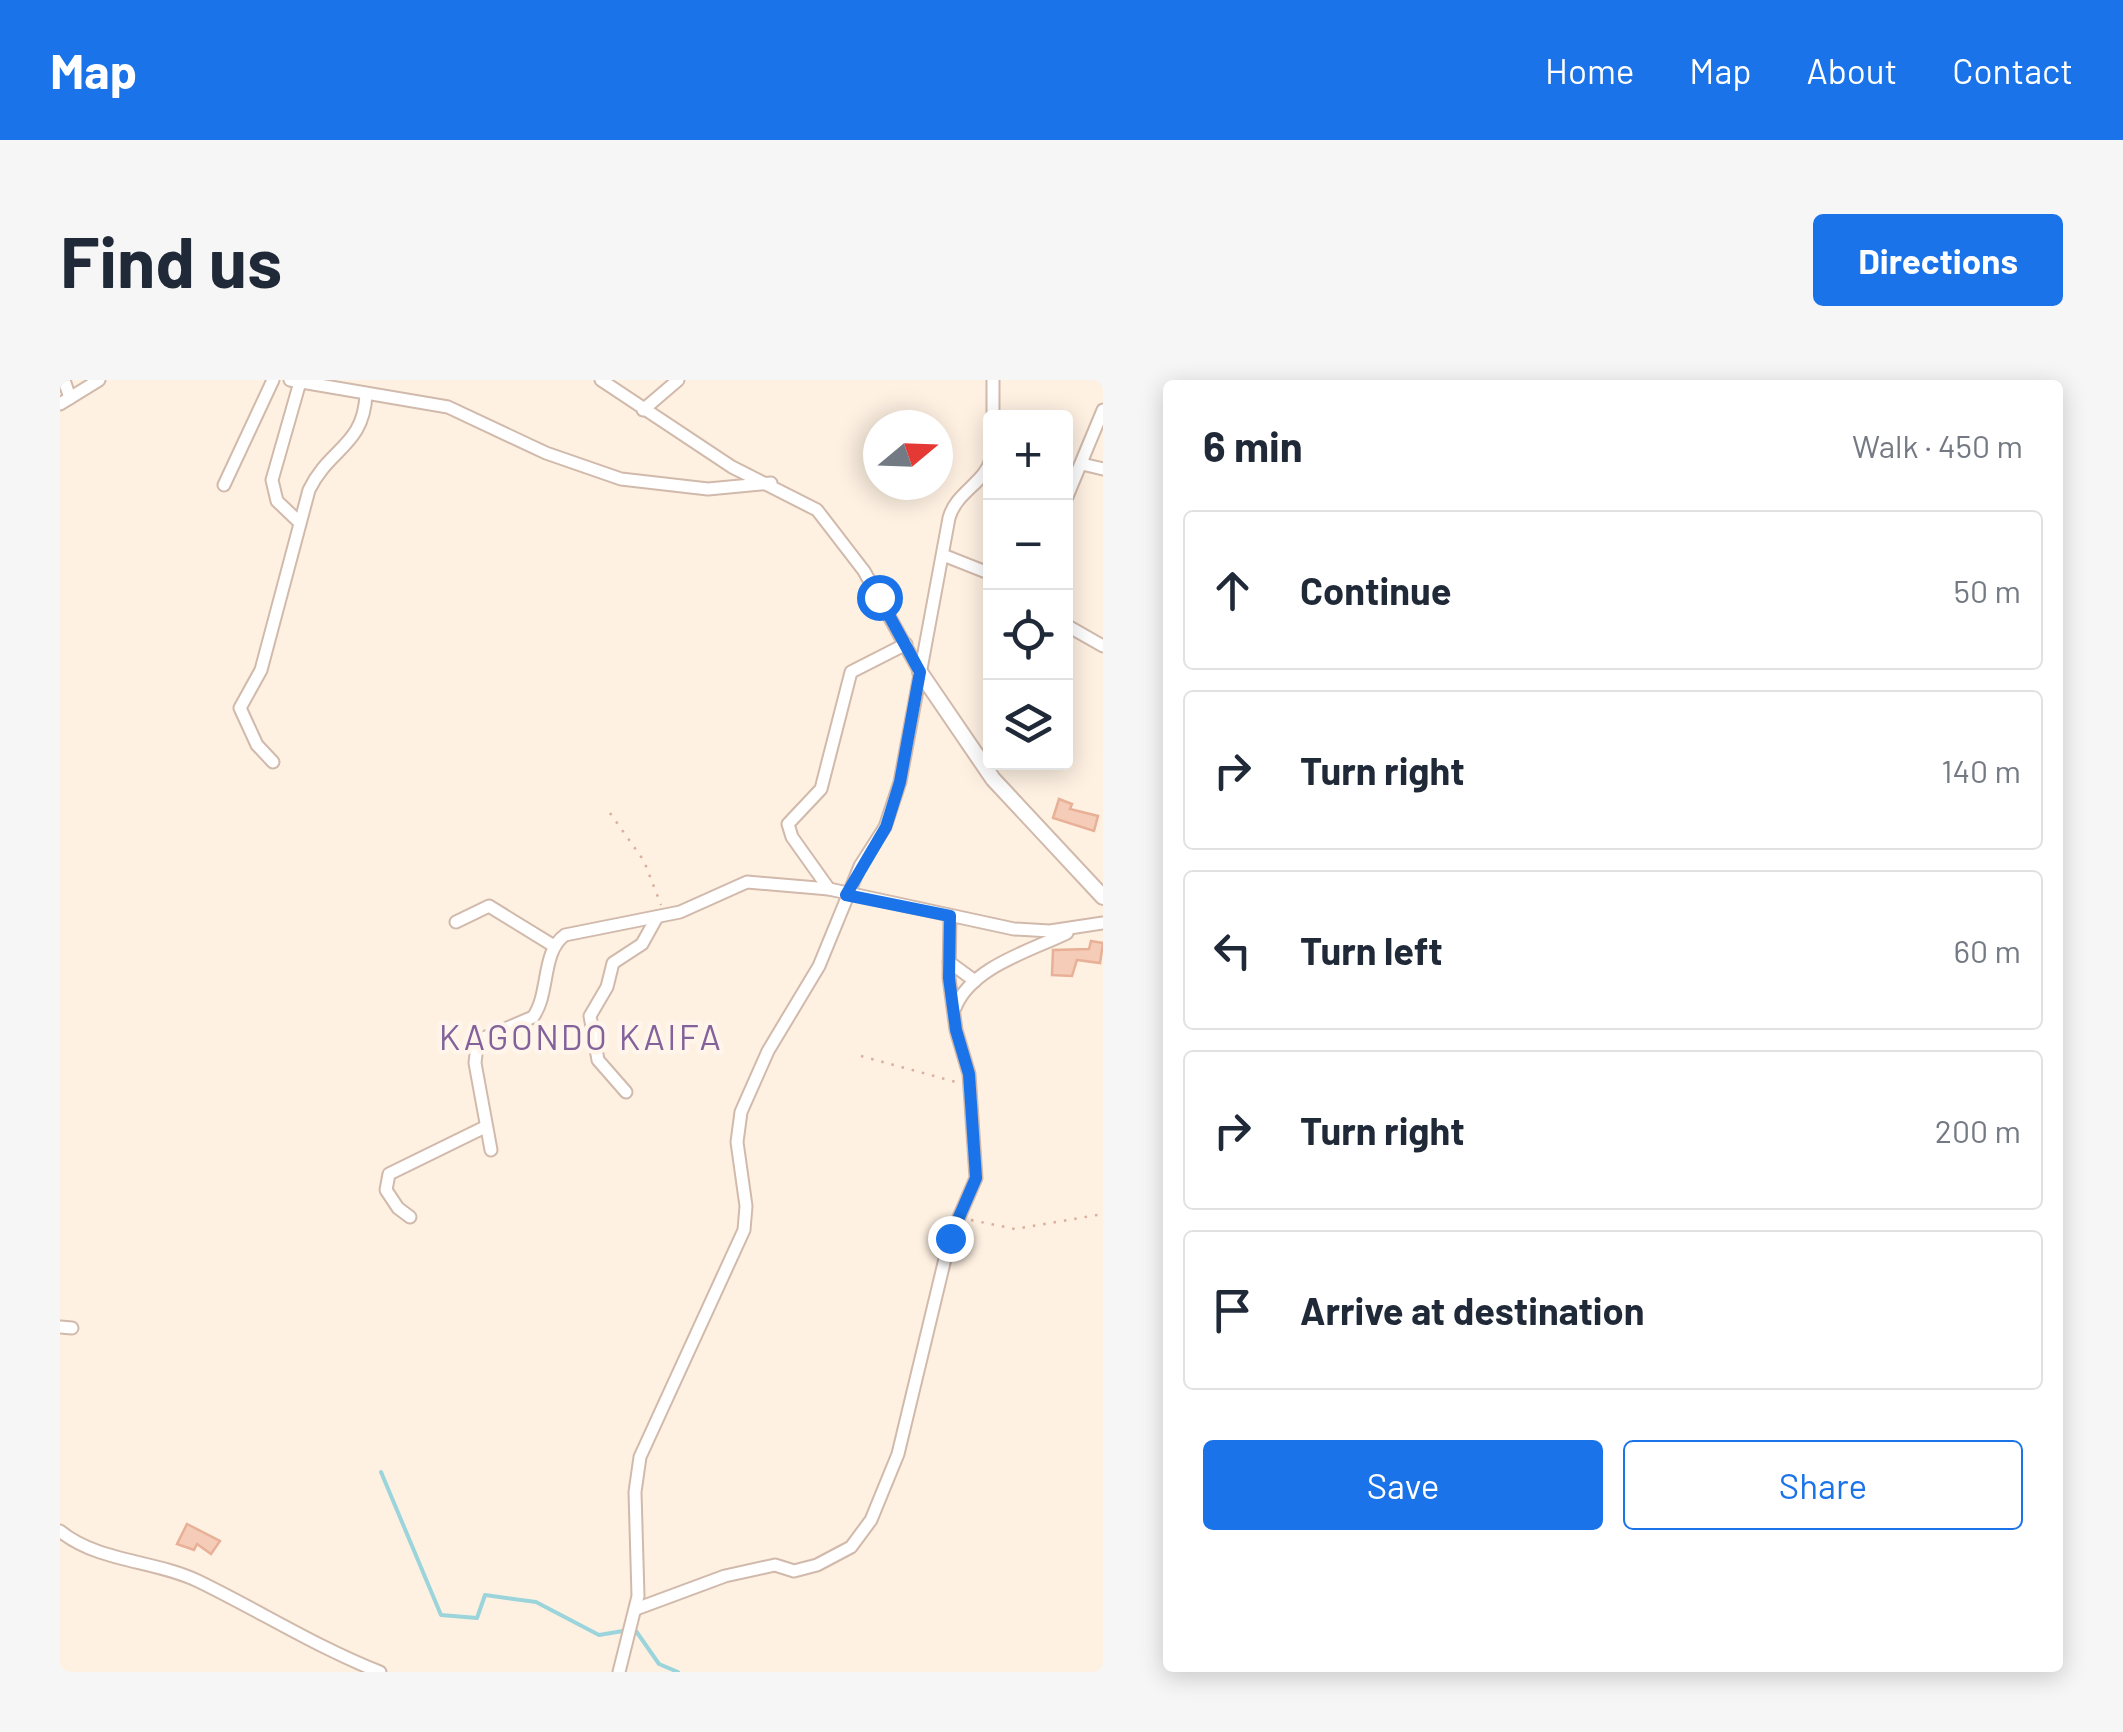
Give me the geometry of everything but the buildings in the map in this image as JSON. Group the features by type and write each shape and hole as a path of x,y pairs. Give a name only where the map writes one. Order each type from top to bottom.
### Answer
{"street":[{"path":"64,380 65,401 98,380"},
{"path":"224,486 273,380"},
{"path":"601,380 732,467 771,483 817,510 840,535 920,672 993,779 1103,897"},
{"path":"643,410 678,380"},
{"path":"992,380 993,410"},
{"path":"300,522 277,501 272,480 295,381 448,408 546,453 621,479 708,490 771,483"},
{"path":"273,762 258,745 240,708 260,670 300,522 320,468 350,445 361,426 366,394"},
{"path":"1073,484 1103,410"},
{"path":"1082,464 1103,469"},
{"path":"619,1672 636,1609 640,1457 744,1230 746,1206 738,1156 741,1112 768,1051 819,966 846,895 886,827 900,782 952,506 983,475"},
{"path":"943,554 983,571"},
{"path":"1073,629 1103,646"},
{"path":"829,890 792,837 788,824 821,789 851,672 906,644"},
{"path":"491,1150 476,1046 486,1037 533,1017 544,993 554,946 573,932 660,916 747,882 829,890 1014,930 1075,929 1103,923"},
{"path":"456,922 489,906 554,946"},
{"path":"626,1092 598,1060 590,1016 607,987 613,963 642,944 660,916"},
{"path":"636,1609 724,1576 774,1565 794,1571 817,1565 840,1555 862,1536 898,1454 950,1238 976,1178 970,1084 956,1030 949,962 950,916"},
{"path":"955,1008 975,981 1075,929"},
{"path":"949,962 975,981"},
{"path":"410,1217 386,1190 389,1174 485,1127"},
{"path":"60,1531 89,1550 197,1580 348,1660 380,1672"},
{"path":"340,1672 348,1660"}],"path":[{"path":"610,813 644,861 660,916"},
{"path":"861,1056 970,1084"},
{"path":"960,1216 1015,1229 1103,1214"}],"waterway":[{"path":"381,1472 441,1615 477,1618 485,1595 536,1602 599,1635 623,1631"},
{"path":"636,1631 659,1664 678,1672"}],"district":[{"name":"KAGONDO KAIFA","path":"581,1036"}],"route":[{"path":"879,597 920,672 900,782 886,827 846,895 950,916 949,978 956,1030 969,1074 976,1178 950,1238"}]}
